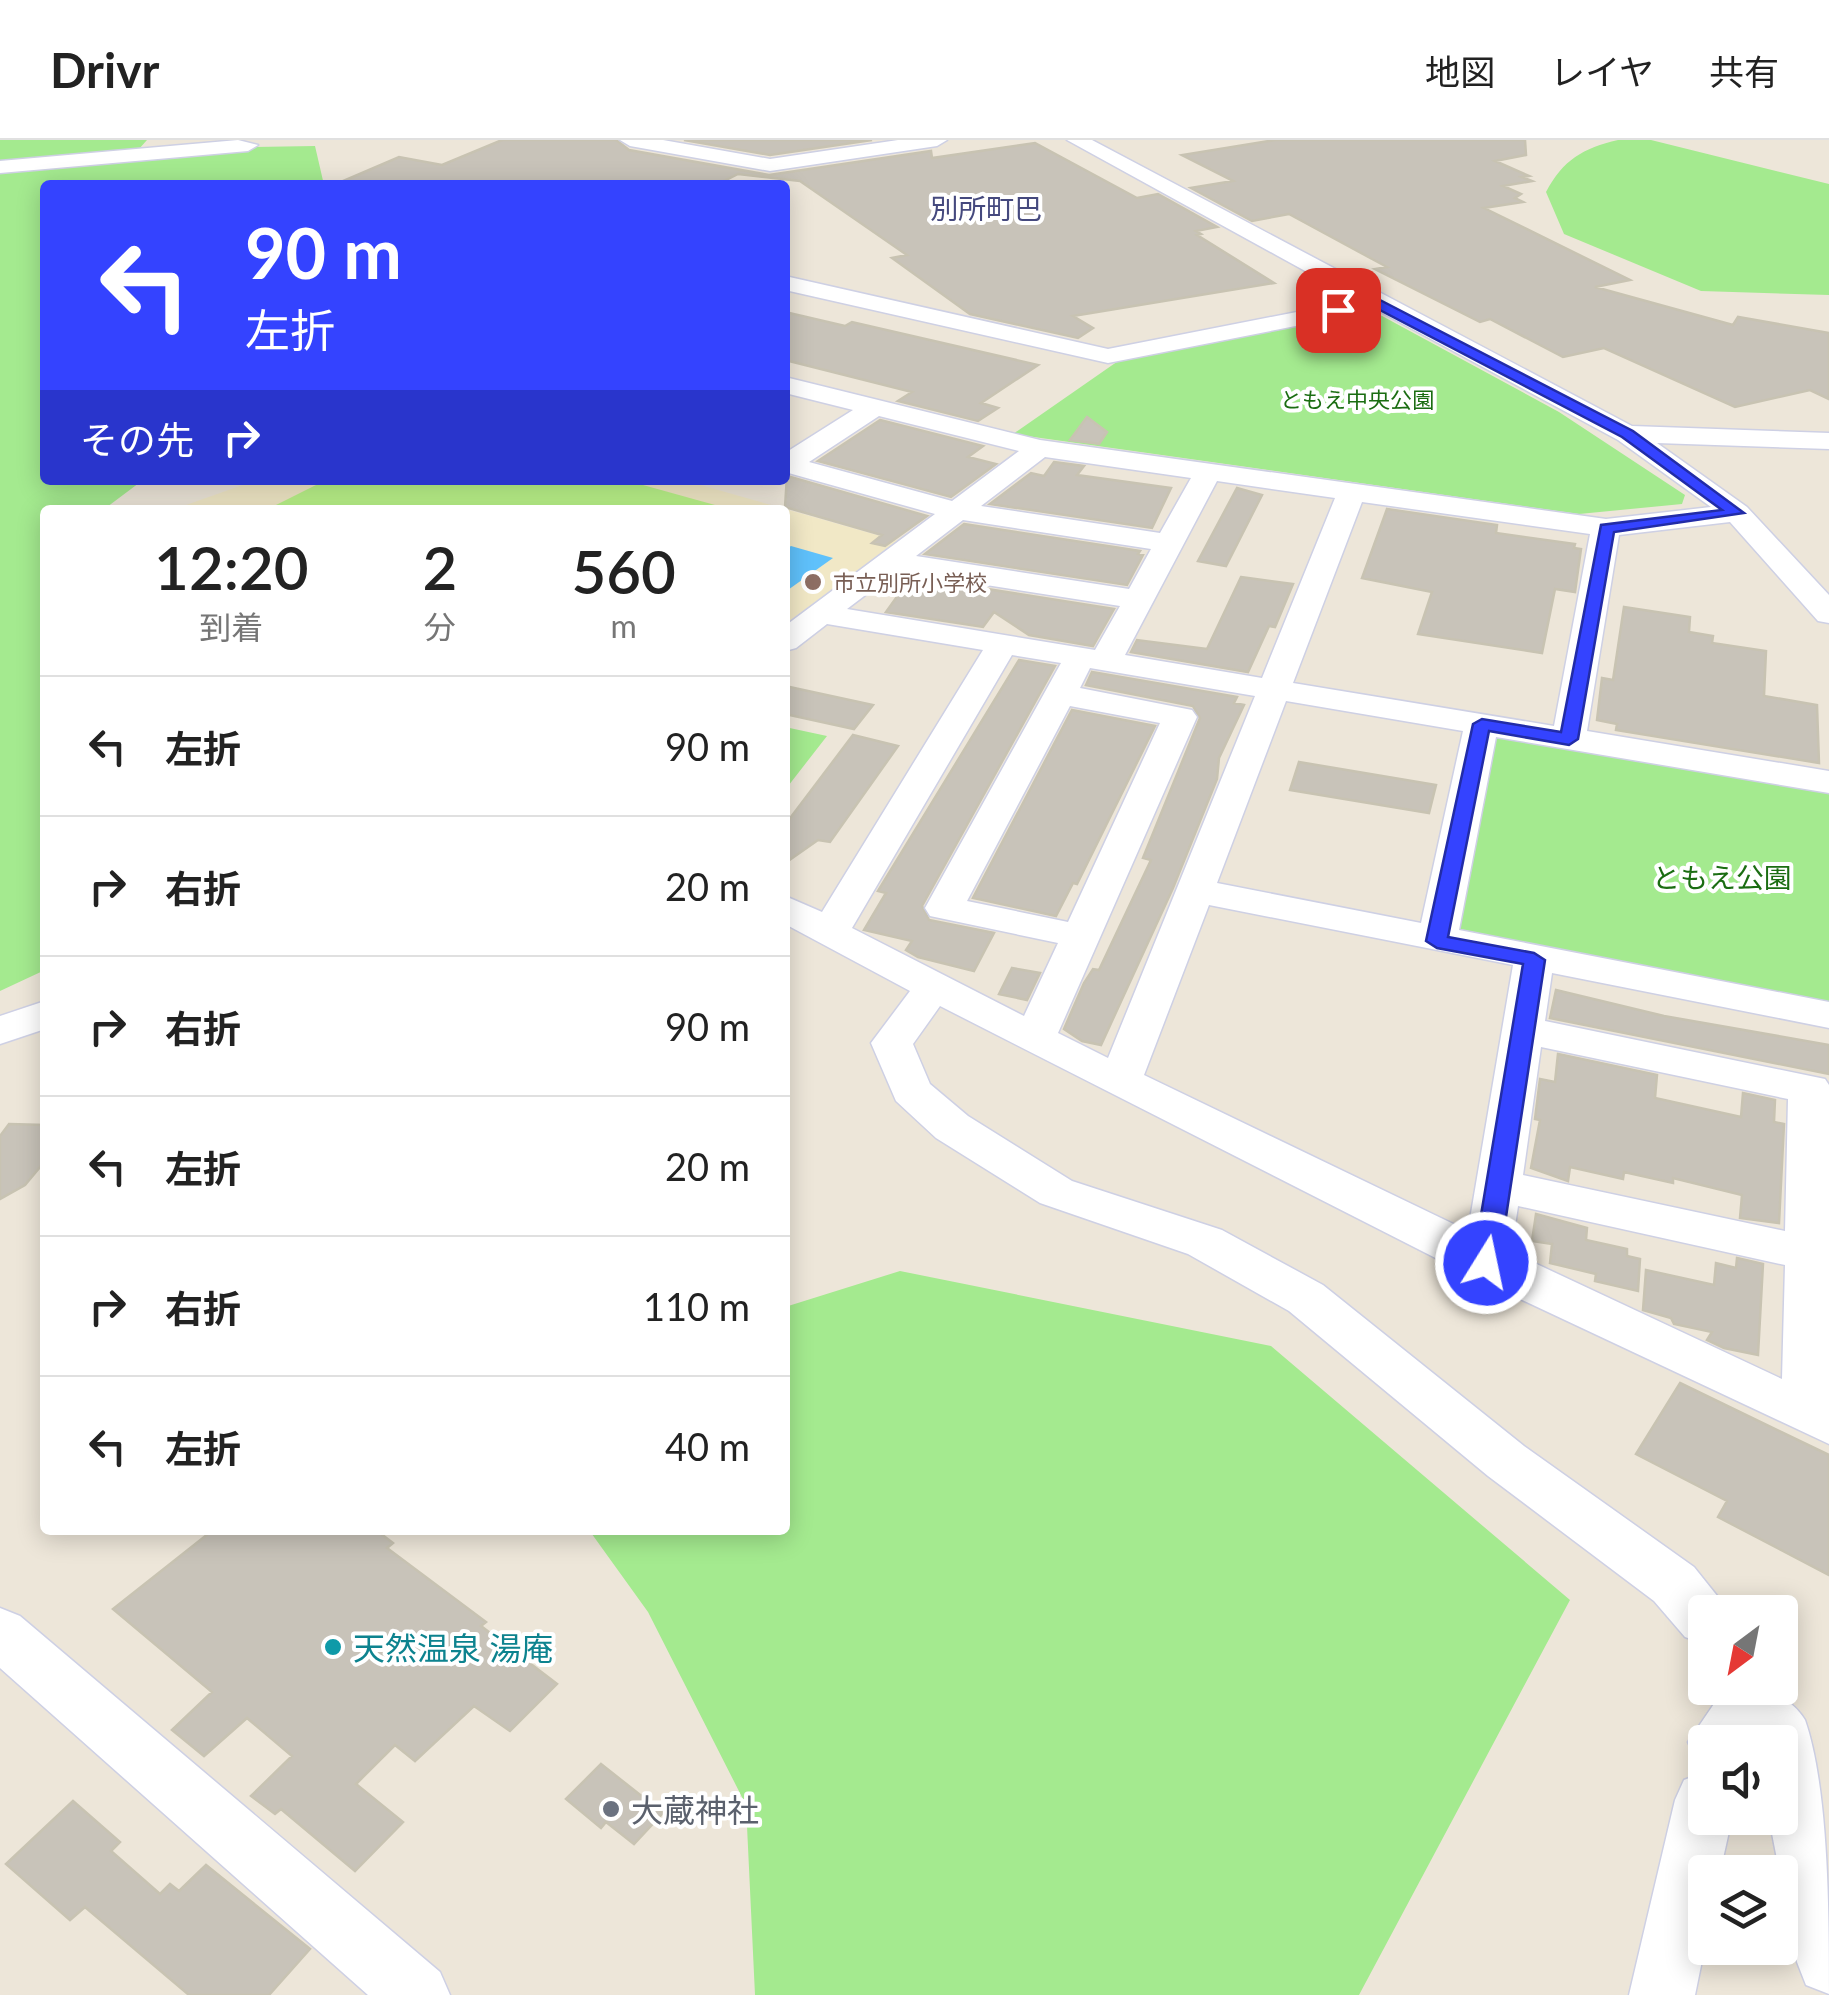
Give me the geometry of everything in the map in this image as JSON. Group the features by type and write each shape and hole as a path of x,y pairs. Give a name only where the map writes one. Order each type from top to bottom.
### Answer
{"street":[{"path":"630,140 770,165 937,140"},
{"path":"1076,140 1628,434 1736,513 1829,614"},
{"path":"0,167 248,145"},
{"path":"752,180 770,165"},
{"path":"790,285 1108,356 1376,303"},
{"path":"790,386 1040,448 1351,494 1606,528 1736,513"},
{"path":"790,462 875,408"},
{"path":"1628,434 1829,440"},
{"path":"790,636 1040,448"},
{"path":"790,465 957,511 1170,543"},
{"path":"1080,936 944,908 1060,694 1139,600 1207,473"},
{"path":"1120,1081 1198,891 1351,494"},
{"path":"1569,739 1606,528"},
{"path":"892,561 1139,600"},
{"path":"822,614 1829,782"},
{"path":"830,932 1002,644"},
{"path":"1034,1039 1180,717 1060,694"},
{"path":"1437,941 1482,724"},
{"path":"1198,891 1829,1015"},
{"path":"790,911 932,989 1486,1263 1818,1418 1809,1253 1810,1089 1526,1030"},
{"path":"1486,1263 1526,1030 1534,960"},
{"path":"932,989 892,1043 911,1091 952,1128 1056,1192 1205,1242 1306,1298 1506,1461 1674,1584 1688,1600"},
{"path":"0,1031 40,1016"},
{"path":"1499,1186 1809,1253"},
{"path":"0,1632 416,1995"},
{"path":"1737,1711 1782,1734 1829,1962"},
{"path":"1662,1995 1697,1835"}],"shaded area":[{"name":"市立別所小学校","path":"243,485 701,485 771,505 186,505"},
{"name":"市立別所小学校","path":"790,510 898,541 790,620"}],"green space":[{"path":"0,140 147,140 139,149 315,146 323,180 40,180 40,485 136,485 110,505 40,505 40,972 0,991"},
{"path":"1618,140 1651,140 1829,184 1829,295 1701,291 1564,234 1546,192 1575,157"},
{"name":"ともえ中央公園","path":"1371,310 1559,412 1685,495 1682,504 1579,514 1013,434 1121,359"},
{"path":"316,485 643,485 715,505 276,505"},
{"path":"790,728 827,736 790,784"},
{"name":"ともえ公園","path":"1492,734 1829,791 1829,1003 1459,929"},
{"path":"900,1271 1271,1346 1570,1600 1359,1995 755,1995 746,1805 648,1612 593,1535 790,1535 790,1305"}],"water":[{"path":"791,546 833,558 790,588"}],"building":[{"path":"502,140 616,140 629,150 769,175 931,151 932,158 1035,143 1137,198 1158,194 1217,227 1196,231 1201,234 1197,235 1274,283 1073,316 1093,328 1078,338 970,314 892,258 907,255 800,181 738,174 726,180 346,180 399,157 442,165"},
{"path":"684,140 872,140 770,155"},
{"path":"1275,140 1525,140 1526,155 1495,161 1529,176 1522,177 1532,181 1503,186 1521,194 1515,198 1523,202 1484,208 1630,280 1595,287 1733,325 1738,317 1829,333 1829,399 1810,390 1735,407 1604,348 1563,357 1490,319 1480,322 1375,269 1387,267 1289,214 1252,221 1191,188 1233,181 1182,155"},
{"path":"790,313 845,326 852,322 1038,365 981,403 998,408 978,421 898,401 912,392 790,361"},
{"path":"1087,417 1107,432 1099,444 1070,440"},
{"path":"880,420 983,446 968,457 996,464 951,497 818,461"},
{"path":"1054,462 1084,466 1077,475 1171,488 1152,528 990,504 1031,473 1044,476"},
{"path":"790,477 927,516 885,546 872,543 882,535 785,505"},
{"path":"1237,488 1262,495 1226,566 1198,561"},
{"path":"1387,509 1497,525 1496,533 1575,544 1574,548 1581,549 1575,592 1555,589 1542,653 1418,634 1432,592 1362,578"},
{"path":"964,524 1140,551 1138,554 1143,555 1127,585 925,554"},
{"path":"911,577 1114,609 1093,646 1029,635 994,612 983,627 886,612"},
{"path":"1241,577 1293,584 1275,627 1269,626 1248,672 1131,652 1137,640 1207,649"},
{"path":"1624,607 1690,617 1689,632 1713,636 1712,643 1766,651 1764,696 1817,705 1819,763 1616,730 1617,724 1597,720 1602,678 1613,680"},
{"path":"1019,660 1055,666 922,906 929,920 994,933 974,971 918,957 906,950 912,941 864,930 886,893 878,891"},
{"path":"1092,672 1237,697 1234,703 1244,705 1219,758 1217,779 1173,888 1101,1045 1082,1041 1064,1029 1084,983 1093,969 1099,970 1151,860 1143,858 1200,718 1193,706 1086,685"},
{"path":"790,687 873,705 854,729 790,715"},
{"path":"1072,710 1155,726 1077,884 1073,883 1056,916 973,898"},
{"path":"853,735 898,746 830,842 818,840 790,860 790,818"},
{"path":"1299,762 1436,785 1429,813 1290,790"},
{"path":"1012,968 1040,973 1027,1000 999,994"},
{"path":"1556,990 1664,1016 1829,1045 1829,1074 1550,1018"},
{"path":"1558,1054 1657,1075 1655,1098 1741,1117 1743,1093 1775,1100 1774,1122 1784,1124 1779,1223 1740,1218 1742,1195 1673,1178 1673,1183 1624,1172 1623,1179 1570,1167 1568,1181 1531,1168 1540,1120 1535,1119 1540,1079 1555,1082"},
{"path":"9,1124 40,1125 40,1167 25,1185 0,1199 0,1136"},
{"path":"1536,1214 1587,1228 1586,1240 1627,1249 1627,1256 1640,1259 1638,1291 1595,1281 1596,1274 1550,1263 1552,1244 1532,1241"},
{"path":"1737,1258 1763,1264 1758,1355 1724,1348 1707,1340 1712,1332 1674,1324 1671,1318 1643,1310 1646,1270 1714,1285 1716,1263 1736,1268"},
{"path":"1680,1383 1829,1455 1829,1575 1718,1517 1727,1501 1636,1454"},
{"name":"天然温泉 湯庵","path":"207,1535 383,1535 393,1543 387,1548 486,1622 481,1626 557,1684 510,1731 474,1706 415,1761 395,1745 356,1784 403,1822 355,1871 281,1809 275,1814 251,1796 292,1756 247,1718 204,1756 172,1730 212,1692 113,1609"},
{"name":"大蔵神社","path":"601,1764 663,1813 634,1844 606,1822 601,1828 566,1799"},
{"path":"73,1801 120,1842 111,1851 160,1894 170,1884 179,1891 206,1865 310,1949 269,1995 189,1995 85,1907 70,1920 6,1864"}],"place":[{"name":"市立別所小学校","path":"813,582"},
{"name":"天然温泉 湯庵","path":"333,1647"},
{"name":"大蔵神社","path":"611,1809"}],"district":[{"name":"別所町巴","path":"986,208"}],"route":[{"path":"1338,310 1376,303 1628,434 1736,513 1606,528 1569,739 1482,724 1437,941 1534,960 1526,1030 1486,1263"}]}
